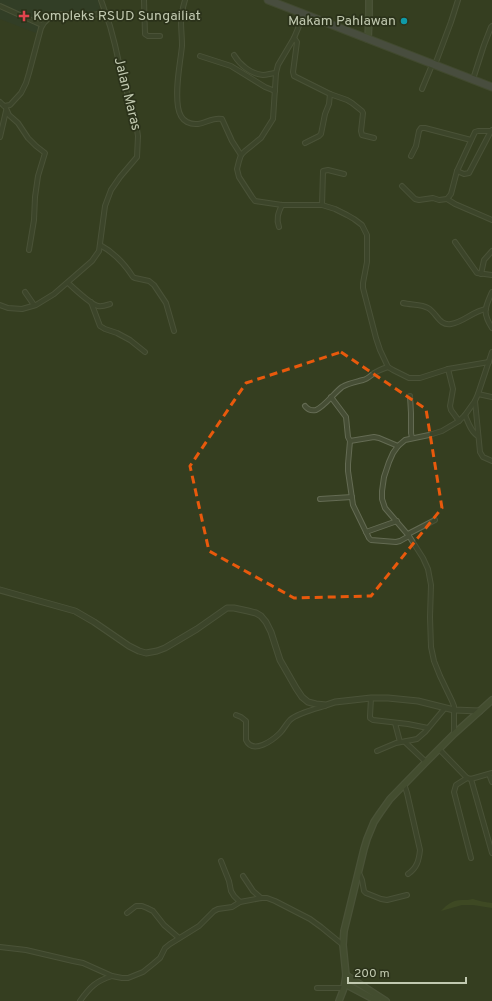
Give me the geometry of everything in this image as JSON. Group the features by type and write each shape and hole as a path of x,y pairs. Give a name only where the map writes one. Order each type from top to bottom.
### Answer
{"highway":[{"path":"268,0 315,17"},
{"path":"276,0 367,38 424,59 492,87"},
{"path":"434,63 492,83"}],"main road":[{"path":"367,38 368,0"},
{"path":"339,1001 345,986 346,975 343,945 348,914 367,839 374,822 390,799 404,784 454,734 480,711 491,704"},
{"path":"346,975 386,1001"},
{"path":"345,986 377,1001"}],"street":[{"name":"Jalan Maras","path":"0,305 8,308 22,309 34,305 48,298 68,283 92,261 99,251 105,206 111,190 136,159 138,154 136,123 121,72 110,26 101,0"},
{"path":"144,0 145,34 148,36 160,36"},
{"path":"185,0 181,20 182,44 178,89 178,106 180,113 182,118 186,121 197,124 217,118 222,119 232,141 241,155"},
{"path":"422,89 451,22 458,0"},
{"path":"0,6 42,25"},
{"path":"0,137 6,108 20,93 30,73 42,25 54,15 94,15 105,12"},
{"path":"304,14 294,38 280,59 278,65 276,73 274,116 261,138 241,155 237,168 239,177 254,200 258,202 282,205 322,205 335,209 362,225 367,235 367,262 363,288 376,338 388,367 409,378 420,378 448,369 488,362"},
{"path":"474,76 492,26"},
{"path":"294,38 297,41 293,72 294,76 330,94 352,102 363,113 362,133 364,136 374,138"},
{"path":"234,55 239,63 256,73 263,75 276,73"},
{"path":"200,56 231,66 275,92"},
{"path":"305,143 321,134 325,114 329,104 330,94"},
{"path":"0,102 6,108 9,115 18,123 28,138 45,153 38,176 34,220 29,250"},
{"path":"411,156 415,149 421,128 471,140"},
{"path":"447,199 451,194 457,170 475,132 492,131 469,173 464,174 457,170"},
{"path":"322,205 323,171 328,170 344,174"},
{"path":"402,186 419,200 433,198 439,200 447,199 492,220"},
{"path":"279,227 277,219 282,205"},
{"path":"454,242 477,273 492,275"},
{"path":"100,245 110,250 119,258 133,277 152,283 166,304 174,331"},
{"path":"481,274 484,260 492,252"},
{"path":"68,283 91,302 99,306 110,304"},
{"path":"25,292 34,305"},
{"path":"492,292 485,315 492,328"},
{"path":"91,302 100,326 130,340 145,352"},
{"path":"403,303 427,307 442,322 447,324 456,323 478,311 486,309"},
{"path":"454,734 454,710 452,701 434,661 431,647 431,585 428,569 423,558 408,535 385,508 383,504 382,491 384,476 393,453 398,446 405,440 442,431 459,421 465,415 475,401 488,362 492,355"},
{"path":"305,406 308,410 317,409 346,385 352,382 364,380 379,370 388,367"},
{"path":"448,369 454,389 450,410 459,421"},
{"path":"478,394 492,397"},
{"path":"410,396 412,438"},
{"path":"331,398 346,417 348,437 350,441 348,471 353,508 369,538 371,540 400,541 435,520"},
{"path":"475,401 480,454 492,461"},
{"path":"465,415 472,431 478,436"},
{"path":"350,441 378,438 398,446"},
{"path":"320,499 352,497"},
{"path":"366,532 397,521"},
{"path":"0,590 75,611 108,630 129,646 146,653 157,652 165,648 197,629 227,608 256,613 266,622 271,632 280,660 302,697 308,702 326,705"},
{"path":"236,715 246,721 246,740 248,743 251,746 258,747 265,744 281,732 290,720 335,702 371,698 388,698 418,702 454,710 480,711"},
{"path":"371,698 370,716 372,720 428,728"},
{"path":"377,750 400,742 417,739 445,708"},
{"path":"395,723 400,742"},
{"path":"406,742 426,762"},
{"path":"439,749 469,778 492,853"},
{"path":"471,858 454,792 456,785 469,778 490,774 492,782"},
{"path":"404,784 420,850 416,868 408,874"},
{"path":"221,861 229,880 231,891 240,902"},
{"path":"359,873 364,891 371,895 387,900 407,895"},
{"path":"243,876 253,891 261,898"},
{"path":"0,947 26,950 82,963 112,976 128,978 143,972 157,961 165,948 199,926 214,911 232,907 240,902 261,898 276,901 310,919 321,926 343,945"},
{"path":"127,913 136,906 147,908 153,911 164,925 179,938"},
{"path":"80,1001 89,989 98,982 112,976"},
{"path":"317,988 345,986"}],"highlighted area":[{"path":"341,352 426,409 442,508 371,596 294,598 209,551 190,466 246,383"}],"shaded area":[{"name":"Kompleks RSUD Sungailiat","path":"0,0 99,0 100,10 90,12 53,12 44,19 36,33 0,19"},
{"path":"473,899 492,903 492,908 462,905 441,911 448,904 453,902"}],"place":[{"name":"Kompleks RSUD Sungailiat","path":"24,16"},
{"name":"Makam Pahlawan","path":"404,21"}]}
